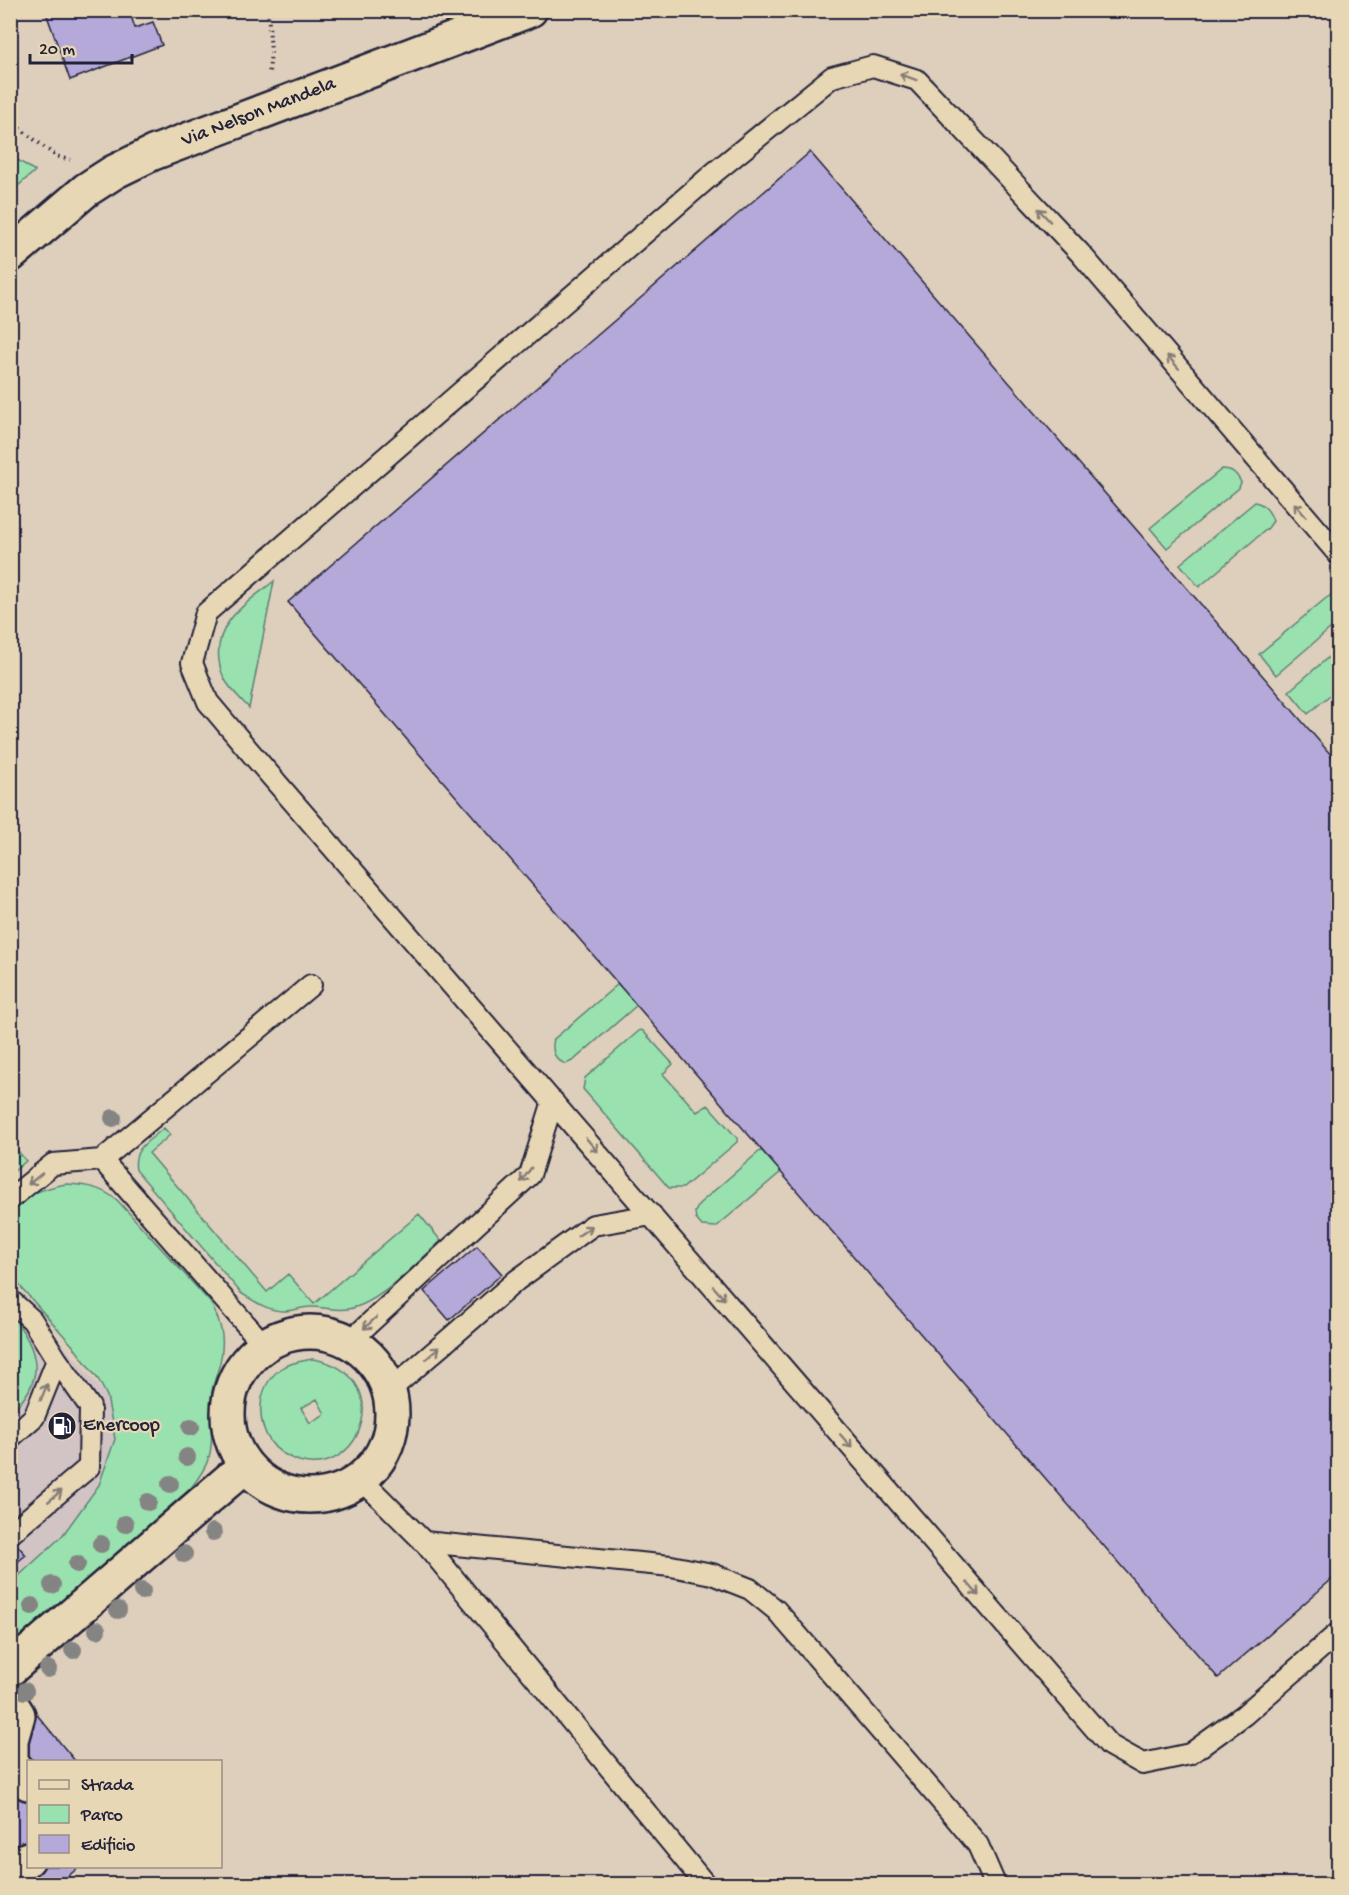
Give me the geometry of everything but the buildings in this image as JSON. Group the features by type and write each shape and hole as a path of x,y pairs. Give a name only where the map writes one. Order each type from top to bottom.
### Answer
{"street":[{"name":"Via Nelson Mandela","path":"10,255 86,189 153,153 530,10"},
{"path":"306,1332 329,1334 349,1342 367,1355 380,1372 389,1391 392,1415 388,1439 378,1461 361,1479 339,1492 330,1494 314,1497 288,1494 264,1484 245,1466 233,1447 228,1425 228,1402 235,1380 247,1361 264,1346 284,1336 306,1332"},
{"path":"10,1669 245,1466"},
{"path":"10,1701 18,1715 17,1765 10,1803"},
{"path":"10,1874 27,1861"}],"lane":[{"path":"1338,554 1080,253 917,80 873,66 832,76 715,172 206,613 192,663 208,702 1109,1745 1143,1764 1190,1754 1244,1715 1338,1633"},
{"path":"10,1199 53,1164 102,1160 311,985"},
{"path":"349,1342 530,1174 553,1101"},
{"path":"102,1160 264,1346"},
{"path":"389,1391 517,1280 592,1225 652,1215"},
{"path":"10,1300 32,1320 90,1407 89,1467 10,1533"},
{"path":"10,1438 34,1417 57,1360"},
{"path":"361,1479 424,1542 705,1884"},
{"path":"424,1542 671,1566 712,1574 750,1589 776,1610 978,1845 995,1884"}],"path":[{"path":"268,10 271,52 266,89 268,109"},
{"path":"10,121 56,156 114,172"}],"shaded area":[{"name":"Enercoop","path":"10,1284 107,1396 115,1439 99,1485 62,1536 11,1583 11,1412 22,1402 36,1370 25,1333 11,1315"}],"green space":[{"path":"10,155 35,171 11,192 10,192"},
{"path":"1222,469 1235,474 1241,482 1239,488 1167,548 1150,528"},
{"path":"1255,502 1267,509 1273,521 1268,528 1199,587 1180,564"},
{"path":"274,581 249,708 224,678 219,664 219,647 227,624 234,614"},
{"path":"1331,595 1338,596 1338,622 1276,675 1259,654"},
{"path":"1338,649 1338,688 1308,714 1289,691"},
{"path":"618,984 637,1005 574,1060 566,1064 559,1060 553,1051 554,1039"},
{"path":"640,1030 673,1064 663,1074 697,1112 708,1105 737,1138 737,1142 683,1188 669,1188 583,1089 585,1078"},
{"path":"164,1128 170,1135 149,1153 267,1292 288,1274 314,1304 419,1214 441,1241 398,1281 360,1306 348,1309 311,1307 283,1311 267,1307 241,1293 136,1170 135,1162 139,1151"},
{"path":"10,1141 26,1161 11,1174 10,1174"},
{"path":"761,1150 781,1172 716,1227 702,1226 696,1219 695,1212 700,1203"},
{"path":"66,1184 94,1188 118,1201 210,1302 222,1334 222,1351 212,1392 212,1442 207,1463 190,1489 11,1645 11,1583 62,1536 99,1485 115,1439 107,1396 98,1379 73,1346 11,1276 11,1209 36,1192"},
{"path":"11,1315 28,1340 35,1364 30,1388 11,1412"},
{"path":"313,1359 340,1368 356,1384 363,1403 361,1423 353,1441 339,1455 321,1463 299,1461 279,1451 265,1432 261,1412 264,1392 274,1375 290,1364","holes":["317,1399 325,1414 310,1423 301,1408"]}],"place":[{"name":"Enercoop","path":"62,1426"}]}
